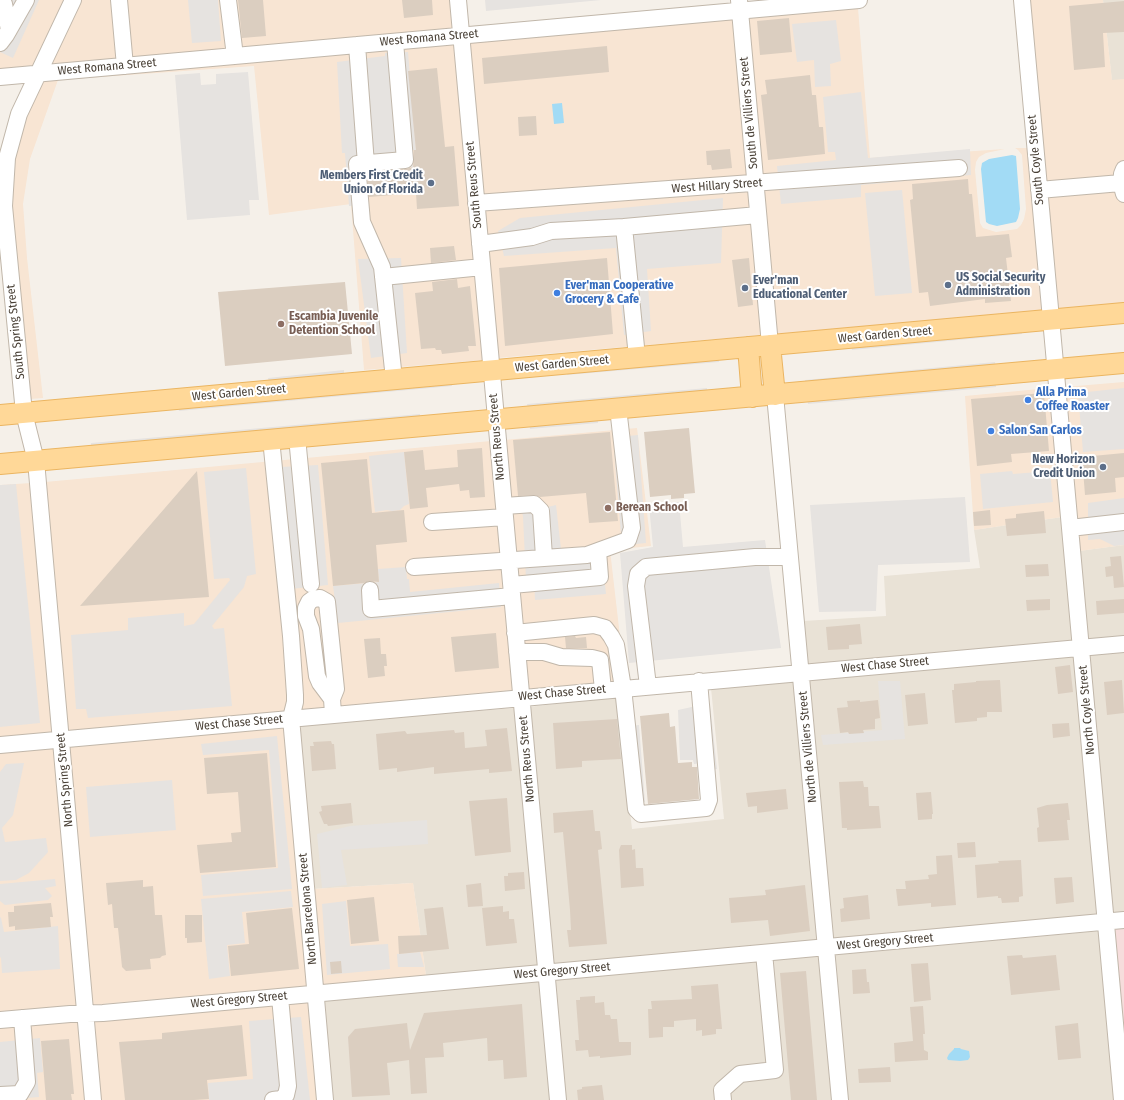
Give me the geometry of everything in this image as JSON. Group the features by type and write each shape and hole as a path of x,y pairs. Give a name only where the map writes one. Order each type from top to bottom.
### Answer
{"main road":[{"name":"West Garden Street","path":"0,415 1124,313"},
{"path":"770,346 775,395"},
{"path":"748,348 752,397"},
{"path":"0,464 1124,363"}],"street":[{"path":"4,36 26,0"},
{"name":"South Spring Street","path":"36,461 24,413 7,317 3,180 7,158 19,114 73,0"},
{"path":"119,0 125,66"},
{"path":"228,0 234,56"},
{"name":"South Reus Street","path":"458,0 491,370"},
{"name":"West Romana Street","path":"0,77 461,36 740,5 859,0"},
{"name":"South Coyle Street","path":"1022,0 1051,320"},
{"path":"4,4 4,36"},
{"name":"South de Villiers Street","path":"740,5 770,346"},
{"path":"394,379 382,268 362,222 357,164 405,160 395,42"},
{"path":"356,45 366,164"},
{"name":"West Hillary Street","path":"476,203 756,184 959,168"},
{"path":"1039,190 1123,182"},
{"path":"480,244 532,237 551,231 624,227 758,215"},
{"path":"624,227 637,357"},
{"path":"383,277 482,267"},
{"name":"North Coyle Street","path":"1051,320 1123,1099"},
{"name":"North Reus Street","path":"491,370 558,1100"},
{"name":"North de Villiers Street","path":"775,395 840,1100"},
{"path":"414,567 587,555 628,540 632,528 618,408"},
{"path":"297,437 311,584"},
{"name":"North Barcelona Street","path":"271,439 295,695 295,702 290,718 325,1100"},
{"name":"North Spring Street","path":"36,461 93,1100"},
{"path":"432,522 504,511 534,504 541,511 544,557"},
{"path":"1070,528 1124,522"},
{"path":"370,590 371,609 600,577 598,551"},
{"path":"648,686 636,586 638,574 646,567 755,557 790,557"},
{"path":"320,598 328,602 336,689 333,707 317,676 311,629 306,616 306,608 309,602 313,599 320,598"},
{"path":"515,633 594,625 605,628 611,636 616,645 623,688 636,809 641,814 706,808 709,800 699,681"},
{"name":"West Chase Street","path":"0,745 290,718 333,707 521,697 1124,644"},
{"path":"517,652 544,652 561,657 592,658 600,660 602,690"},
{"name":"West Gregory Street","path":"0,1020 315,994 1124,920"},
{"path":"723,1100 722,1090 740,1074 775,1070 764,953"},
{"path":"273,1100 281,1099 286,1095 288,1086 280,997"},
{"path":"0,1095 20,1094 27,1082 22,1018"}],"shaded area":[{"path":"0,0 65,0 34,66 0,69"},
{"path":"10,0 39,0 13,58 0,52 0,4"},
{"path":"81,0 112,0 117,59 50,65"},
{"path":"126,0 451,0 453,28 131,57"},
{"path":"188,0 218,0 221,41 192,43"},
{"path":"485,0 601,0 486,11"},
{"path":"1029,0 1103,0 1112,80 1124,79 1124,303 1057,309"},
{"path":"1103,0 1124,0 1124,79 1112,81"},
{"path":"858,8 870,158 1005,149 986,153 979,157 976,162 975,170 980,223 983,228 996,232 1017,229 1024,219 1026,209 1022,155 1015,148 1028,148 1043,310 776,334 763,191 880,182 762,175 748,18"},
{"path":"734,19 748,176 482,195 469,43"},
{"path":"836,20 841,61 830,64 831,86 815,87 814,60 797,62 792,24"},
{"path":"455,44 483,360 364,370 351,204 269,215 254,66 58,80 30,159 23,204 27,258 43,398 30,399 11,206 14,159 25,118 42,81"},
{"path":"408,52 416,150 412,150 413,167 365,171 368,204 349,206 345,153 342,153 337,62 385,56 385,53"},
{"path":"248,72 259,200 249,200 250,215 187,220 175,75 200,73 201,85 216,84 216,74"},
{"path":"861,92 868,158 970,149 971,175 861,185 861,197 781,204 777,166 836,160 835,152 828,152 823,97"},
{"path":"902,190 912,293 875,296 865,193"},
{"path":"749,192 762,335 497,358 484,211"},
{"path":"723,198 721,263 647,269 651,331 624,335 616,248 504,256 498,231 520,218"},
{"path":"401,258 407,353 371,358 358,259"},
{"path":"1022,330 1022,334 852,350 851,345"},
{"path":"718,357 719,362 567,375 567,370"},
{"path":"995,362 996,367 805,384 805,380"},
{"path":"344,370 344,376 269,382 268,378"},
{"path":"452,381 452,386 179,411 178,406"},
{"path":"996,382 996,387 808,404 807,399"},
{"path":"1124,382 1124,545 1079,551 1064,387"},
{"path":"707,388 707,393 528,409 527,404"},
{"path":"1050,388 1062,517 974,530 965,396"},
{"path":"1124,388 1124,449 1083,452 1078,393"},
{"path":"420,414 420,419 91,448 91,443"},
{"path":"598,418 598,423 530,429 529,424"},
{"path":"637,428 651,546 610,550 625,680 527,689 504,440"},
{"path":"638,435 646,543 616,546 621,534 614,451 618,437"},
{"path":"491,441 514,690 67,731 45,482"},
{"path":"404,452 409,504 400,510 375,512 369,456"},
{"path":"318,465 328,585 291,589 281,467"},
{"path":"246,468 256,574 247,576 244,587 212,626 214,629 224,628 232,706 88,718 86,709 76,709 71,635 128,630 128,618 184,613 184,626 194,624 230,580 229,578 214,579 204,472"},
{"path":"1012,471 1013,474 1050,471 1053,502 983,509 980,474"},
{"path":"31,483 53,732 0,737 0,485"},
{"path":"16,484 40,723 0,727 0,485"},
{"path":"965,497 970,562 878,565 876,611 819,612 810,505"},
{"path":"1124,498 1124,545 1114,546 1100,539 1088,540 1088,503"},
{"path":"520,500 533,501 548,507 556,505 561,549 601,545 606,594 535,600 534,579 526,580 523,517"},
{"path":"679,502 683,547 765,540 781,648 629,663 620,553 653,547 649,505"},
{"path":"1062,517 1073,640 807,664 803,621 886,616 884,576 980,568 974,530"},
{"path":"1124,545 1124,636 1087,639 1079,551"},
{"path":"406,567 410,592 499,583 501,607 338,623 333,586 379,582 378,569"},
{"path":"1124,651 1124,913 1113,914 1088,655"},
{"path":"1075,656 1099,915 833,939 808,680"},
{"path":"794,681 819,940 553,964 529,707 617,697 632,829 724,819 711,688"},
{"path":"878,681 900,681 905,739 823,745 821,735 882,730"},
{"path":"710,703 717,769 705,771 702,763 694,764 693,760 680,760 678,710"},
{"path":"515,708 539,966 426,976 413,883 313,889 298,725"},
{"path":"639,725 645,802 632,804 622,727"},
{"path":"284,727 308,986 91,1005 69,747"},
{"path":"277,736 292,889 203,896 201,875 278,868 269,750 203,755 201,744"},
{"path":"55,748 77,1006 0,1012 0,753"},
{"path":"24,763 13,815 2,828 5,842 46,838 48,852 29,873 16,880 0,881 0,772 6,764"},
{"path":"172,780 176,830 90,837 86,787"},
{"path":"427,820 428,844 341,850 347,885 322,888 317,834 350,826"},
{"path":"55,879 56,886 45,888 52,896 48,900 5,905 0,901 0,884"},
{"path":"413,883 426,976 322,985 313,889"},
{"path":"291,891 293,907 242,912 245,943 227,945 230,976 209,979 201,899"},
{"path":"346,901 350,946 388,944 390,969 327,975 322,904"},
{"path":"0,917 4,932 58,926 60,969 2,973 0,957"},
{"path":"1124,928 1124,1040 1114,929"},
{"path":"1100,931 1115,1100 847,1100 834,955"},
{"path":"420,952 424,967 398,967 397,954"},
{"path":"820,956 833,1100 565,1100 554,980"},
{"path":"540,981 551,1100 332,1100 323,1001"},
{"path":"309,1002 318,1100 100,1100 92,1021"},
{"path":"301,1017 310,1100 209,1100 208,1083 253,1079 249,1021"},
{"path":"79,1022 86,1100 0,1100 0,1028"},
{"path":"40,1038 43,1072 37,1073 39,1097 0,1100 0,1042"}],"water":[{"path":"562,103 564,123 554,124 552,104"},
{"path":"1012,155 1016,156 1020,209 1018,218 1016,222 997,226 989,224 986,222 981,169 982,163 989,159"},
{"path":"954,1048 969,1051 970,1057 968,1060 948,1060 947,1058 949,1054"}],"building":[{"path":"238,0 263,0 266,36 242,38"},
{"path":"402,0 432,0 433,15 404,18"},
{"path":"1124,1 1124,32 1103,33 1105,67 1074,70 1069,6"},
{"path":"789,18 792,52 760,55 757,21"},
{"path":"607,46 609,72 484,84 482,58"},
{"path":"437,68 445,147 454,146 459,206 417,209 416,193 369,197 367,173 413,167 414,150 416,150 408,71"},
{"path":"810,75 812,95 816,95 819,127 823,127 825,154 768,160 761,95 767,94 765,80"},
{"path":"536,116 537,135 519,136 518,117"},
{"path":"730,149 732,168 712,170 711,165 707,165 706,151"},
{"path":"968,179 969,194 972,194 976,237 1009,234 1012,257 1006,258 1011,301 985,303 985,299 930,306 928,292 919,293 910,200 913,199 912,184"},
{"path":"454,246 456,260 431,263 430,248"},
{"path":"607,258 613,334 505,346 499,268"},
{"path":"749,258 753,305 738,307 732,260"},
{"path":"457,279 458,288 470,286 476,346 468,346 469,351 442,354 441,350 436,350 435,348 421,349 415,293 433,291 432,282"},
{"path":"345,282 352,354 225,366 218,292"},
{"path":"1044,393 1049,451 1011,454 1012,462 977,466 971,399"},
{"path":"689,428 695,493 684,494 684,498 671,499 671,495 650,497 644,432"},
{"path":"610,432 618,521 589,523 586,493 540,497 534,495 518,496 513,440"},
{"path":"482,448 485,497 470,498 469,490 460,491 459,484 426,488 428,507 410,509 404,452 423,450 425,470 458,467 457,450"},
{"name":"New Horizon Credit Union","path":"1124,453 1124,477 1115,478 1116,492 1085,495 1082,457"},
{"path":"367,459 372,513 404,510 407,542 376,545 379,582 369,581 364,583 333,586 321,463"},
{"path":"197,471 209,597 80,606"},
{"path":"990,510 991,525 974,526 973,512"},
{"path":"1044,511 1046,533 1007,536 1005,519 1016,518 1016,514"},
{"path":"1121,556 1124,587 1114,588 1113,576 1106,577 1105,567 1111,566 1110,557"},
{"path":"1048,564 1049,576 1026,577 1025,565"},
{"path":"1050,599 1050,610 1027,611 1026,600"},
{"path":"1124,599 1124,613 1097,615 1096,601"},
{"path":"860,624 862,644 849,645 849,649 828,650 826,627"},
{"path":"496,633 499,668 455,672 451,637"},
{"path":"575,636 576,638 586,637 587,648 566,648 565,637"},
{"path":"380,638 381,654 386,654 387,666 384,666 385,676 368,678 364,639"},
{"path":"1070,665 1073,692 1058,694 1055,667"},
{"path":"1000,680 1002,712 987,712 987,717 977,718 977,721 955,723 952,690 954,690 954,684"},
{"path":"1122,680 1124,713 1107,715 1104,682"},
{"path":"925,693 928,724 908,726 905,695"},
{"path":"860,700 860,702 878,700 880,718 875,719 875,729 863,730 864,733 840,733 837,708 848,707 847,701"},
{"path":"669,713 670,727 675,726 678,763 692,762 692,767 697,767 699,799 648,804 640,716"},
{"path":"617,719 621,759 582,761 582,767 556,769 553,723"},
{"path":"1069,723 1070,736 1053,738 1052,724"},
{"path":"507,728 512,771 489,773 489,769 434,774 434,767 397,772 397,768 379,770 376,734 405,731 407,734 454,730 455,733 464,732 465,748 487,746 485,730"},
{"path":"331,741 332,744 334,744 336,769 312,771 310,746 314,746 313,742"},
{"path":"267,753 276,867 200,873 197,845 232,842 231,833 241,832 238,792 207,794 204,758"},
{"path":"863,781 864,787 868,787 869,806 879,806 881,828 847,830 847,828 842,828 839,782"},
{"path":"786,789 788,809 757,813 757,806 748,807 746,793"},
{"path":"931,792 932,819 918,820 916,793"},
{"path":"507,798 511,852 475,856 469,801"},
{"path":"351,803 353,823 328,826 327,824 324,824 319,812 322,811 321,806"},
{"path":"1068,803 1070,820 1067,820 1069,840 1038,842 1037,828 1039,827 1037,808 1047,805"},
{"path":"593,810 595,831 600,831 602,849 598,850 607,944 569,947 567,930 571,930 570,910 563,832 554,833 553,813"},
{"path":"975,842 976,857 958,858 957,843"},
{"path":"621,845 632,845 632,850 635,849 636,868 643,868 644,886 621,888 619,850"},
{"path":"952,855 956,905 931,907 931,903 898,906 896,889 906,889 905,881 929,879 928,875 937,874 936,856"},
{"path":"1021,860 1023,896 1019,897 1019,902 1002,903 1001,898 998,898 998,896 977,898 975,865 999,863 998,861"},
{"path":"524,872 525,889 505,891 504,876 508,876 508,873"},
{"path":"1072,877 1074,902 1056,904 1054,878"},
{"path":"143,880 143,887 153,886 155,915 162,915 166,955 160,958 150,959 151,969 126,971 122,967 118,928 114,928 112,904 108,905 106,883"},
{"path":"481,883 483,906 468,907 466,885"},
{"path":"805,885 810,931 770,936 768,920 731,923 729,898 766,895 765,890"},
{"path":"868,895 870,919 841,922 840,909 844,908 843,898"},
{"path":"374,897 379,941 351,944 347,900"},
{"path":"51,903 53,917 50,917 51,927 15,930 15,926 9,927 8,912 14,912 14,906"},
{"path":"503,906 503,912 509,911 509,919 514,919 517,943 486,946 482,908"},
{"path":"443,907 449,949 399,954 398,936 427,935 424,909"},
{"path":"292,908 299,969 231,976 228,946 249,944 246,913"},
{"path":"185,915 202,915 202,942 187,943 187,938 185,938"},
{"path":"1022,955 1023,958 1056,955 1060,990 1011,995 1007,956"},
{"path":"341,961 342,973 331,974 330,962"},
{"path":"928,963 931,1000 914,1002 911,964"},
{"path":"866,969 870,993 853,994 852,970"},
{"path":"806,971 817,1100 791,1100 780,973"},
{"path":"718,984 722,1029 716,1029 716,1034 702,1036 702,1030 696,1031 696,1019 674,1021 674,1027 663,1027 663,1037 649,1038 648,1009 652,1009 651,1001 692,999 691,986"},
{"path":"595,996 595,1003 604,1002 605,1015 610,1015 611,1019 617,1019 619,1042 631,1042 631,1055 600,1058 600,1056 589,1057 588,1050 576,1051 575,1040 579,1040 576,1000 580,1000 580,997"},
{"path":"522,1004 527,1077 504,1079 503,1060 488,1061 487,1038 443,1043 444,1057 425,1058 427,1093 411,1094 409,1060 387,1063 390,1095 352,1097 348,1037 355,1029 407,1023 410,1050 424,1013"},
{"path":"923,1006 925,1034 923,1034 924,1050 928,1052 928,1060 895,1062 894,1043 913,1041 910,1007"},
{"path":"1078,1023 1081,1058 1058,1060 1055,1026"},
{"path":"242,1025 247,1076 207,1080 209,1099 125,1100 119,1042 162,1039 162,1033"},
{"path":"69,1039 74,1094 71,1094 72,1100 46,1100 41,1041"},
{"path":"890,1067 891,1082 859,1083 858,1069"},
{"path":"602,1085 604,1100 578,1100 577,1090 582,1089 582,1087"}],"place":[{"name":"Members First Credit Union of Florida","path":"431,183"},
{"name":"US Social Security Administration","path":"948,285"},
{"name":"Ever'man Educational Center","path":"745,288"},
{"name":"Ever'man Cooperative Grocery & Cafe","path":"557,293"},
{"name":"Escambia Juvenile Detention School","path":"281,324"},
{"name":"Alla Prima Coffee Roaster","path":"1028,400"},
{"name":"Salon San Carlos","path":"991,431"},
{"name":"New Horizon Credit Union","path":"1103,467"},
{"name":"Berean School","path":"608,508"}]}
